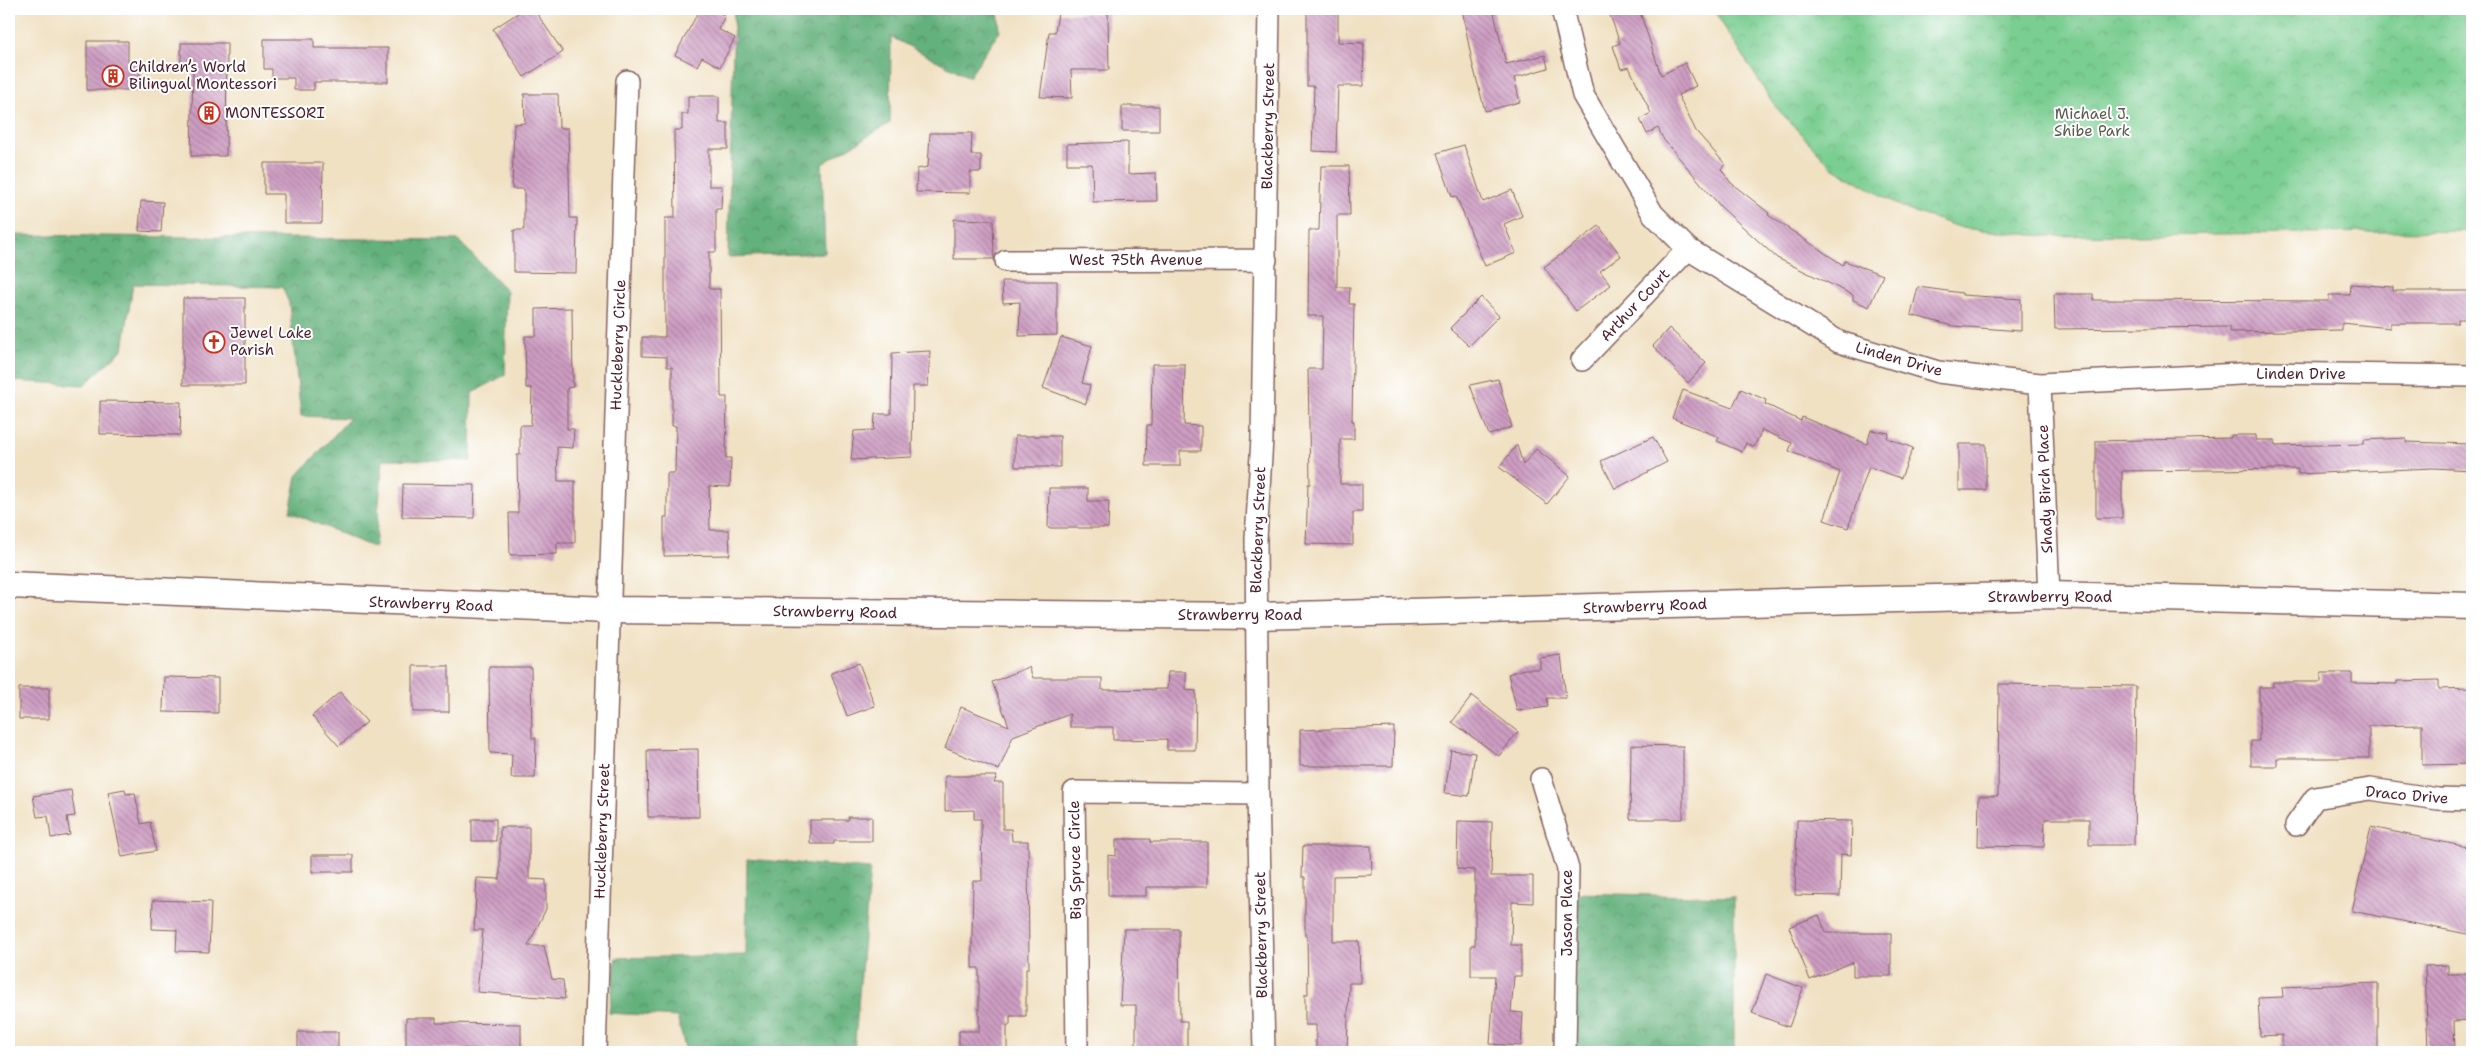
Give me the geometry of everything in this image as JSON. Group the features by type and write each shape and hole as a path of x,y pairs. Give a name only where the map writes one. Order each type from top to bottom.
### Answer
{"street":[{"name":"Blackberry Street","path":"1264,1052 1258,794 1256,539 1262,438 1269,9"},
{"name":"Linden Drive","path":"1562,9 1582,95 1653,214 1688,249 1839,342 1938,372 2040,384 2260,373 2472,376"},
{"name":"Huckleberry Circle","path":"608,610 627,81"},
{"name":"Arthur Court","path":"1582,360 1688,249"},
{"name":"West 75th Avenue","path":"1006,261 1266,260"},
{"name":"Shady Birch Place","path":"2040,384 2049,595"},
{"name":"Strawberry Road","path":"9,585 608,610 1256,616 2049,595 2472,606"},
{"name":"Huckleberry Street","path":"595,1052 608,610"},
{"name":"Jason Place","path":"1541,778 1568,869 1565,1052"},
{"name":"Draco Drive","path":"2296,825 2315,798 2370,789 2438,799 2472,800"},
{"name":"Big Spruce Circle","path":"1077,1052 1074,792 1258,794"}],"green space":[{"path":"734,9 998,9 1000,31 969,77 891,37 890,123 822,164 825,253 728,257"},
{"name":"Michael J. Shibe Park","path":"1713,9 2472,9 2472,231 2044,236 1962,228 1905,209 1831,166 1775,106"},
{"path":"9,235 458,240 507,291 505,375 472,393 471,461 383,459 375,548 290,512 297,476 350,418 301,416 289,303 282,287 133,284 123,349 84,385 10,381"},
{"path":"747,859 870,869 854,1052 686,1052 677,1017 609,1013 616,958 746,955"},
{"path":"1574,893 1734,897 1734,1052 1572,1052"}],"building":[{"path":"524,9 534,9 563,52 524,77 493,29"},
{"path":"700,9 712,9 725,16 718,29 735,38 720,67 702,57 697,66 675,55"},
{"path":"1307,9 1338,9 1338,42 1364,43 1363,86 1338,86 1336,152 1312,151 1314,86 1307,86"},
{"path":"1462,9 1493,9 1506,64 1545,55 1548,68 1514,78 1520,102 1485,111 1472,62"},
{"path":"1608,9 1639,9 1661,75 1685,63 1696,86 1678,95 1696,131 1725,164 1721,169 1731,183 1769,213 1768,215 1843,265 1845,261 1883,275 1869,307 1853,300 1853,295 1777,258 1721,207 1664,140 1658,128 1647,134 1640,119 1651,113 1629,67 1621,69 1613,46 1620,43"},
{"path":"1058,13 1108,13 1109,70 1071,70 1072,98 1040,97 1049,32 1055,32"},
{"path":"264,39 314,39 314,48 388,48 388,82 314,82 314,90 294,90 294,78 272,78 272,69 264,69"},
{"name":"Children’s World Bilingual Montessori","path":"87,41 128,41 128,62 140,62 140,90 87,90"},
{"name":"MONTESSORI","path":"181,43 227,43 226,156 191,156 193,69 181,69"},
{"path":"524,94 558,94 559,128 568,128 570,218 577,218 576,273 514,272 514,230 524,230 524,189 512,189 514,124 525,123"},
{"path":"688,96 719,96 719,123 728,123 728,149 709,149 709,186 722,186 721,209 716,209 716,252 709,252 709,289 720,289 721,397 727,397 726,458 731,458 730,487 709,486 710,530 729,530 730,555 664,556 664,517 667,517 667,473 675,473 676,426 672,426 672,367 667,367 667,357 642,356 642,337 665,337 665,218 675,218 674,130 682,130 682,114 688,114"},
{"path":"1122,106 1159,106 1159,131 1122,131"},
{"path":"930,133 972,133 971,155 981,155 981,172 970,172 970,193 916,192 917,169 928,167"},
{"path":"1128,142 1128,174 1156,173 1157,201 1093,202 1092,164 1067,164 1067,144"},
{"path":"1464,145 1483,202 1512,190 1522,216 1504,224 1516,253 1485,266 1456,196 1452,197 1437,153"},
{"path":"264,163 323,163 322,223 284,223 284,194 264,194"},
{"path":"1321,166 1349,166 1350,215 1337,215 1337,287 1350,287 1349,304 1354,304 1352,421 1354,421 1354,439 1340,439 1340,484 1362,484 1362,512 1353,512 1353,545 1306,544 1308,484 1310,484 1308,369 1322,369 1323,316 1308,316 1309,230 1319,230"},
{"path":"141,201 163,202 161,232 139,231"},
{"path":"954,219 993,220 994,259 954,259"},
{"path":"1599,226 1621,256 1600,271 1611,285 1576,311 1544,267"},
{"path":"1002,281 1057,281 1057,335 1019,336 1020,302 1003,303"},
{"path":"2351,284 2393,287 2393,291 2472,291 2472,319 2458,319 2458,323 2390,323 2390,328 2342,323 2342,330 2229,332 2229,327 2055,329 2054,294 2093,294 2093,300 2329,301 2329,295 2350,295"},
{"path":"1918,287 1962,293 1962,295 2021,299 2021,331 1953,326 1911,315"},
{"path":"1481,297 1499,316 1469,346 1450,328"},
{"name":"Jewel Lake Parish","path":"183,298 245,298 245,385 183,385"},
{"path":"572,308 573,387 567,388 567,429 574,429 573,448 557,447 558,481 575,481 575,543 557,543 557,554 510,555 509,513 518,513 517,455 520,455 520,425 531,425 532,388 526,388 525,336 536,336 536,309"},
{"path":"1669,328 1706,363 1688,383 1653,346"},
{"path":"1061,337 1092,346 1082,383 1090,385 1086,404 1043,388"},
{"path":"930,351 928,386 913,386 912,457 851,460 854,431 874,430 875,414 891,414 892,353"},
{"path":"1152,364 1185,364 1184,425 1201,426 1201,451 1180,451 1180,466 1146,466 1147,425 1151,425"},
{"path":"1498,379 1512,427 1489,435 1470,385"},
{"path":"1741,389 1766,400 1765,404 1801,421 1802,417 1867,444 1871,430 1889,433 1887,438 1913,448 1901,478 1869,467 1848,528 1824,520 1840,472 1789,451 1792,443 1762,430 1754,447 1746,443 1742,452 1717,441 1719,437 1672,418 1683,390 1732,408"},
{"path":"100,401 181,402 180,435 100,434"},
{"path":"2231,435 2256,435 2256,440 2275,440 2275,446 2364,444 2364,440 2406,438 2406,442 2472,444 2472,470 2433,468 2298,474 2298,469 2122,471 2122,518 2096,518 2096,441 2231,438"},
{"path":"1015,436 1060,436 1060,467 1015,467"},
{"path":"1653,437 1667,462 1615,489 1601,461"},
{"path":"1959,444 1986,444 1986,490 1959,490"},
{"path":"1517,445 1523,465 1536,449 1570,476 1547,504 1499,467"},
{"path":"403,484 475,485 474,518 402,517"},
{"path":"1049,488 1088,488 1088,501 1109,501 1108,528 1048,528"},
{"path":"1561,655 1566,698 1547,698 1548,707 1517,711 1508,674 1524,669 1540,669 1540,658"},
{"path":"859,663 875,706 847,716 831,673"},
{"path":"413,666 449,666 449,712 413,712"},
{"path":"489,667 531,667 532,738 536,738 535,778 511,778 512,754 490,753"},
{"path":"1029,667 1033,678 1102,678 1102,690 1167,689 1168,672 1186,672 1186,690 1196,691 1195,750 1167,750 1167,739 1113,740 1113,727 1070,727 1070,714 1013,736 999,770 945,748 961,707 1009,726 992,682"},
{"path":"2321,673 2352,673 2352,683 2397,684 2397,681 2439,680 2439,689 2472,688 2472,764 2422,765 2422,725 2369,726 2369,758 2277,758 2277,766 2251,766 2251,741 2259,741 2259,687 2273,687 2273,682 2321,682"},
{"path":"164,677 218,678 218,713 163,712"},
{"path":"1999,684 2136,686 2134,845 2089,845 2089,819 2045,819 2044,847 1978,846 1979,796 1998,796"},
{"path":"19,688 49,688 49,719 19,719"},
{"path":"340,692 367,722 339,746 312,716"},
{"path":"1472,696 1518,732 1499,756 1452,722"},
{"path":"1394,727 1393,766 1300,766 1300,730"},
{"path":"1631,745 1683,746 1683,819 1630,819"},
{"path":"698,749 699,817 648,817 647,750"},
{"path":"1451,750 1475,753 1469,796 1445,793"},
{"path":"945,776 997,776 994,783 1003,783 1003,829 1011,829 1012,841 1028,841 1029,968 1026,968 1026,1016 1010,1016 1010,1025 1007,1025 1007,1052 959,1052 959,1031 979,1031 979,968 972,968 972,935 973,881 982,881 981,819 974,819 974,810 945,811"},
{"path":"125,789 126,794 135,793 141,824 150,822 156,851 122,857 108,792"},
{"path":"71,790 75,816 67,817 70,835 51,838 48,816 37,817 33,796"},
{"path":"848,817 872,817 872,841 834,841 834,844 810,844 810,820 848,820"},
{"path":"472,819 496,819 496,841 472,841"},
{"path":"1797,820 1852,821 1851,855 1841,854 1840,896 1795,895"},
{"path":"1458,821 1492,822 1491,876 1533,876 1533,903 1512,902 1511,945 1521,945 1521,976 1514,976 1511,1012 1523,1013 1521,1046 1490,1044 1495,976 1471,976 1471,945 1475,945 1475,870 1457,869"},
{"path":"500,827 529,827 529,879 546,880 546,909 528,946 544,946 552,979 563,980 565,999 477,992 483,930 474,930 477,878 500,879"},
{"path":"2371,827 2472,848 2472,935 2352,911"},
{"path":"1116,839 1150,839 1150,842 1207,842 1207,887 1146,887 1146,896 1108,896 1108,855 1116,856"},
{"path":"1303,846 1371,846 1372,875 1333,876 1333,941 1359,941 1360,983 1349,983 1347,1052 1316,1052 1316,1025 1305,1025 1305,994 1308,994 1307,936 1305,936 1305,877 1302,877"},
{"path":"312,855 353,855 353,872 312,872"},
{"path":"153,900 211,902 209,952 176,951 177,930 152,929"},
{"path":"1819,915 1826,933 1891,933 1891,976 1853,976 1853,962 1810,980 1789,927"},
{"path":"1124,929 1179,929 1180,1021 1187,1021 1187,1052 1136,1052 1136,1005 1120,1005"},
{"path":"2448,965 2448,974 2472,974 2472,1020 2454,1021 2455,1052 2428,1052 2425,966"},
{"path":"1766,974 1803,988 1789,1027 1752,1013"},
{"path":"2378,983 2378,1052 2282,1052 2282,1035 2260,1036 2258,998 2283,997 2282,987"},
{"path":"406,1018 436,1018 436,1023 521,1024 521,1050 406,1047"},
{"path":"298,1032 338,1032 338,1052 298,1052"}],"place":[{"name":"Children’s World Bilingual Montessori","path":"113,76"},
{"name":"MONTESSORI","path":"209,113"},
{"name":"Jewel Lake Parish","path":"214,342"}]}
